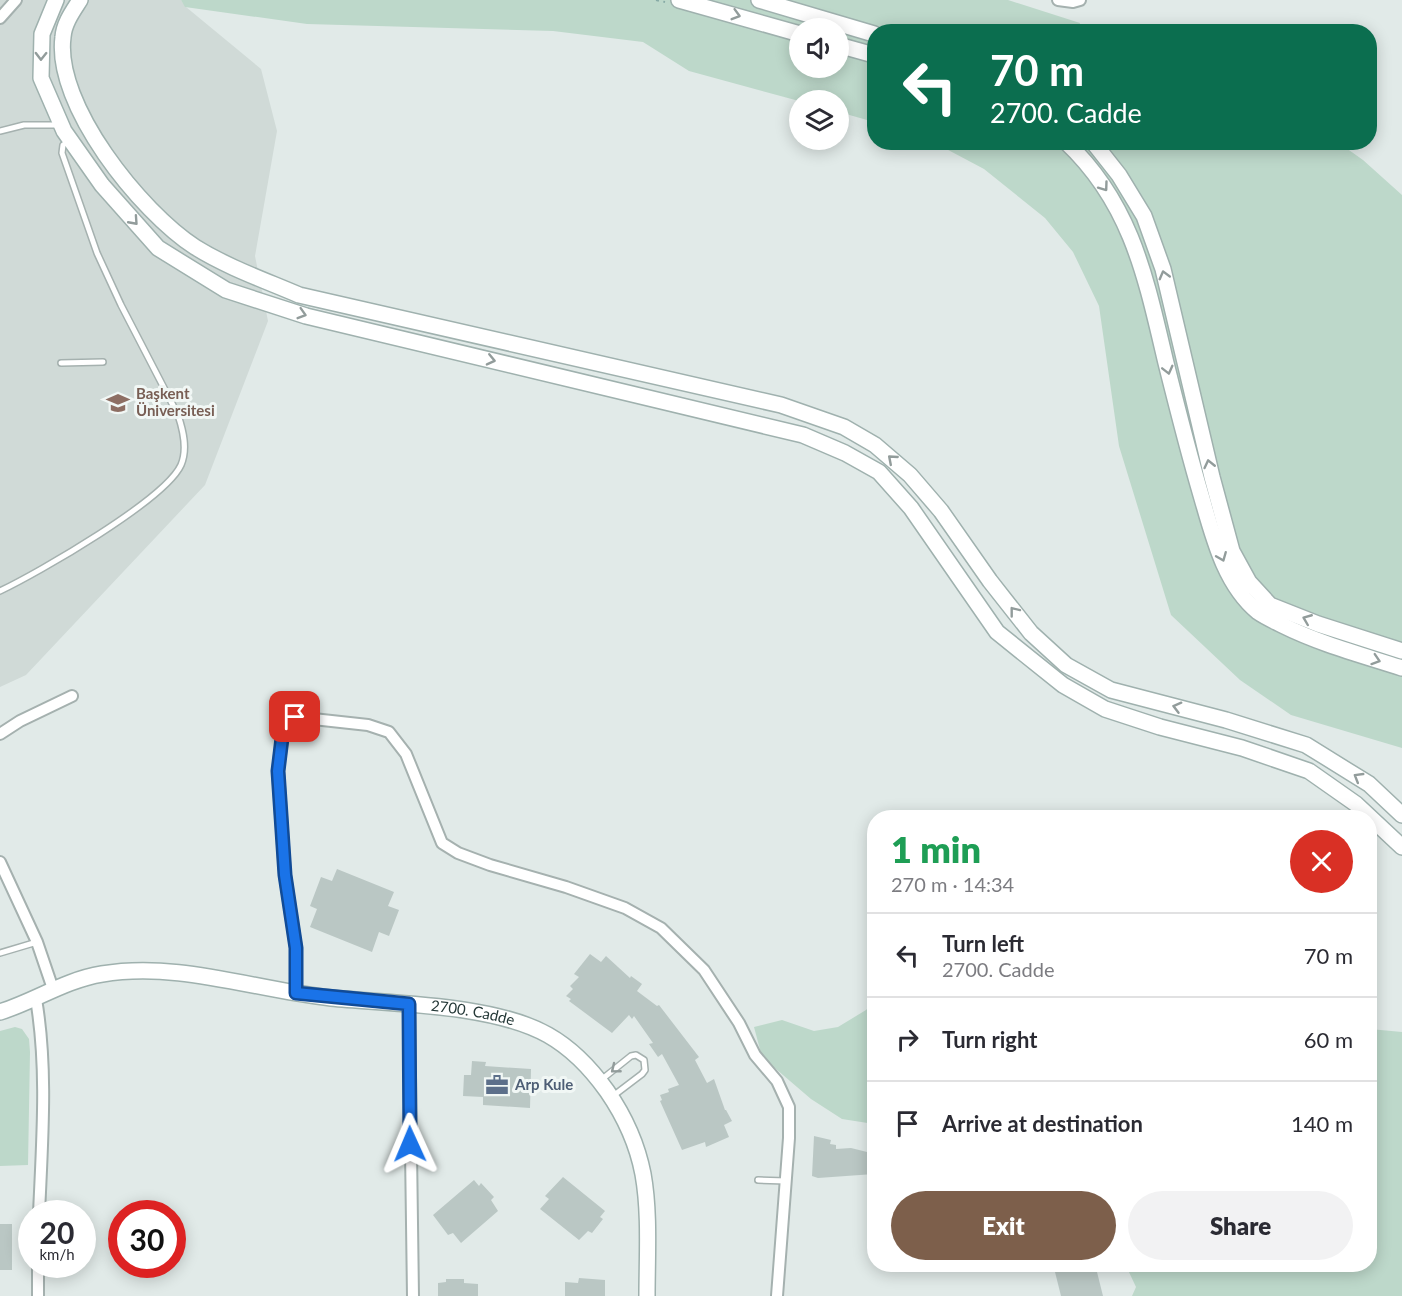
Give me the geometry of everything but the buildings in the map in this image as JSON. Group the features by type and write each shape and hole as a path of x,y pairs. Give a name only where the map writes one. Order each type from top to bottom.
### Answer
{"street":[{"path":"0,18 16,0"},
{"path":"56,0 42,34 41,78 70,140 102,185 158,248 226,290 306,316 803,435 845,453 879,472 911,508 997,632 1063,685 1104,709 1160,727 1242,748 1309,771 1362,810"},
{"path":"80,0 70,14 63,37 65,74 87,128 151,210 194,246 226,264 299,295 781,405 844,427 875,445 910,475 941,511 1030,633 1066,665 1111,690 1226,720 1306,746 1369,784 1402,814"},
{"path":"679,0 789,31"},
{"path":"759,0 867,32"},
{"path":"1058,0 1073,2 1080,0"},
{"path":"849,48 867,53"},
{"path":"1073,150 1091,169 1116,204 1136,247 1184,436 1211,531 1233,584 1260,613 1304,636 1402,668"},
{"path":"1099,150 1119,175 1144,216 1163,269 1212,477 1232,551 1249,582 1270,605 1317,624 1402,651"},
{"path":"2,733 20,721 72,696"},
{"path":"296,993 296,948 285,875 278,771 283,730 295,717 368,725 388,732 406,754 442,843 458,853 490,865 566,887 625,908 662,928 704,970 740,1023 755,1055 777,1081 789,1107 777,1296"},
{"path":"1377,824 1402,847"},
{"path":"0,862 37,942 53,989"},
{"name":"2700. Cadde","path":"0,1012 36,999 53,989 102,974 139,970 183,973 296,993 468,1012 523,1024 549,1035 568,1049 600,1081 628,1125 638,1152 643,1176 647,1227 647,1296"},
{"path":"36,999 41,1028 43,1123 40,1200"},
{"path":"409,1004 413,1296"},
{"path":"38,1296 39,1278"}],"lane":[{"path":"0,131 24,125 61,125"},
{"path":"0,591 33,574 153,496 175,474 184,456 183,433 174,406 121,305 98,253 62,153 63,145 70,140"},
{"path":"61,363 103,362"},
{"path":"0,953 37,942"},
{"path":"600,1081 631,1056 636,1055 644,1060 645,1070 642,1074 612,1097"},
{"path":"758,1180 786,1181"}],"shaded area":[{"name":"Başkent Üniversitesi","path":"0,0 181,0 186,7 261,69 277,131 255,256 268,321 205,485 26,675 0,687"}],"green space":[{"path":"181,0 1008,0 1080,23 867,24 867,120 849,115 849,90 789,90 789,98 689,71 643,42 553,31 307,24 185,7"},
{"path":"948,150 1349,150 1402,195 1402,748 1291,715 1240,680 1171,615 1119,446 1099,306 1073,252 1045,218 984,169"},
{"path":"866,1010 867,1123 842,1119 811,1099 762,1057 754,1027 782,1020 814,1031 838,1027"},
{"path":"15,1027 22,1029 29,1039 28,1165 0,1166 0,1031"},
{"path":"1377,1030 1402,1032 1402,1296 1132,1296 1136,1287 1129,1272 1377,1272"}],"place":[{"name":"Başkent Üniversitesi","path":"118,403"},
{"name":"Arp Kule","path":"497,1085"}],"route":[{"path":"295,717 283,730 278,771 285,875 296,948 296,993 409,1004 410,1144"}]}
